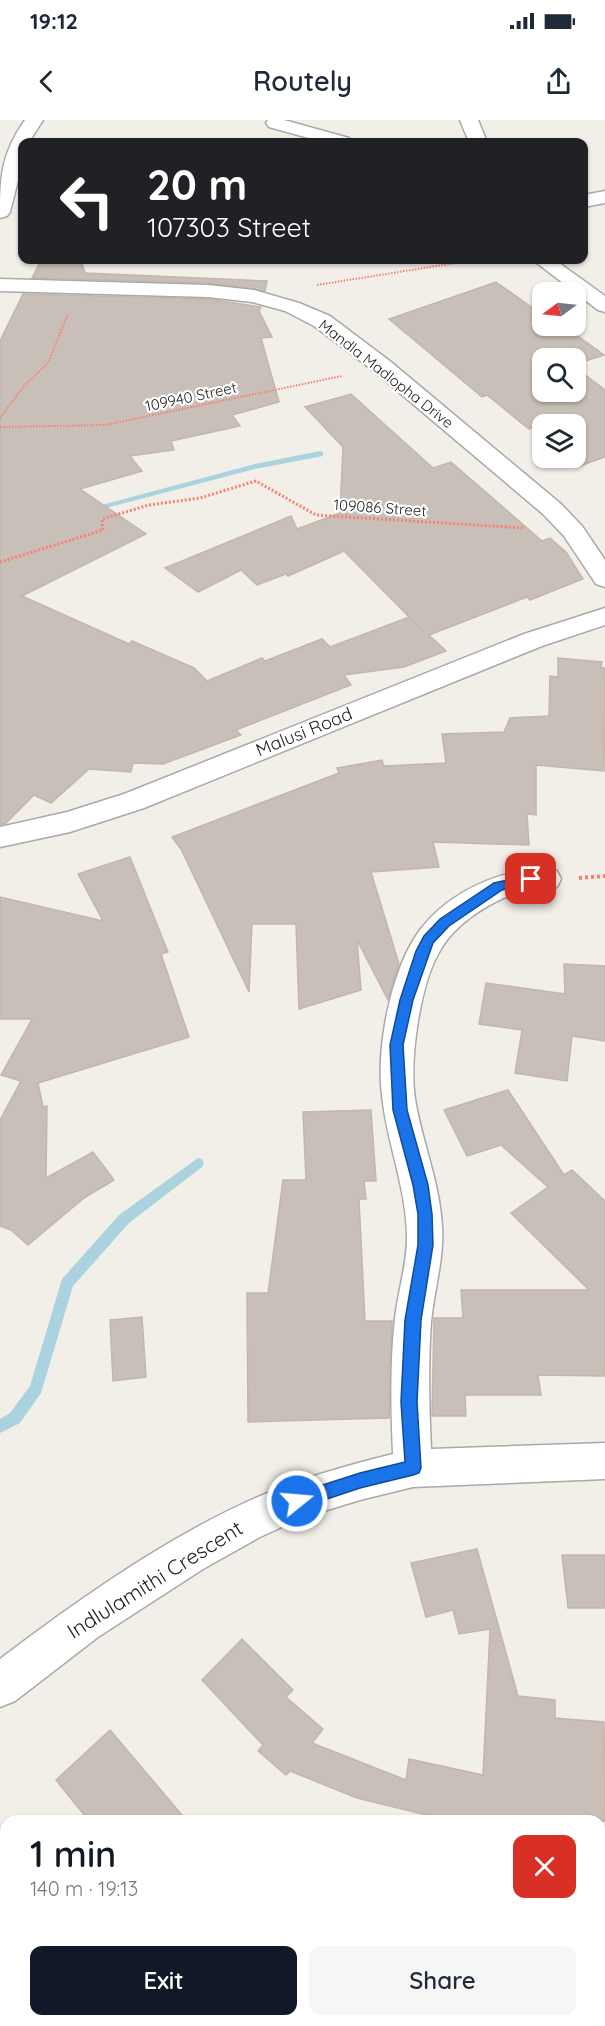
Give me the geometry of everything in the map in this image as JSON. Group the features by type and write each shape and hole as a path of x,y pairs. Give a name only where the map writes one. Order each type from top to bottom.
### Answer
{"street":[{"path":"21,138 34,120"},
{"path":"469,120 476,138"},
{"path":"275,123 328,138"},
{"path":"0,212 18,149"},
{"path":"588,200 605,197"},
{"path":"548,264 605,306"},
{"name":"Mandla Madlopha Drive","path":"0,285 208,291 254,297 292,307 322,321 383,368 552,509 573,531 605,579"},
{"name":"Malusi Road","path":"0,837 70,822 134,801 533,640 605,616"},
{"path":"413,1468 409,1402 413,1320 426,1245 421,1185 400,1110 397,1078 399,1034 422,951 435,931 498,886 531,879 546,879"},
{"name":"Indlulamithi Crescent","path":"0,1686 83,1622 189,1554 246,1522 297,1501 360,1481 413,1468 605,1461"}],"path":[{"path":"314,286 449,264"},
{"path":"0,418 24,386 48,363 77,292 102,287"},
{"name":"109940 Street","path":"0,427 105,425 383,368"},
{"name":"109086 Street","path":"0,561 103,530 102,519 149,505 200,498 256,481 316,515 573,531"}],"building":[{"path":"39,264 82,264 85,273 267,281 265,291 208,283 32,278"},
{"path":"496,282 532,307 532,336 578,336 604,355 586,361 586,348 532,348 532,402 586,402 586,376 605,390 605,457 586,464 586,414 532,414 532,428 529,429 487,395 482,397 389,319"},
{"path":"23,294 208,299 261,307 259,311 272,337 261,338 279,402 232,415 240,426 171,441 174,450 130,456 142,471 80,489 146,534 22,596 129,644 132,641 194,668 207,681 262,658 265,661 322,639 330,647 409,617 424,632 344,551 288,576 286,574 257,585 241,570 198,592 165,568 291,516 297,529 340,513 343,447 305,407 351,394 433,468 451,462 542,541 550,538 566,552 583,579 530,600 527,597 429,635 446,651 404,667 344,675 351,685 236,730 241,735 163,764 133,763 131,772 89,769 51,803 34,795 6,823 0,825 0,341"},
{"path":"558,658 602,662 601,668 605,668 604,771 536,765 536,815 527,814 529,845 433,842 439,867 371,872 399,964 388,1000 357,940 361,990 299,1009 296,924 252,924 249,992 181,849 172,837 339,773 337,768 382,760 384,766 446,763 442,734 504,732 510,718 549,716 550,676 558,677"},
{"path":"130,857 168,952 161,954 189,1037 38,1083 43,1107 47,1106 46,1178 93,1152 114,1180 84,1198 28,1245 11,1230 0,1226 0,1120 21,1081 1,1075 32,1019 0,1019 0,897 103,921 78,874"},
{"path":"564,964 605,966 605,1041 572,1036 567,1081 515,1073 522,1030 479,1024 486,983 565,994"},
{"path":"508,1090 564,1175 572,1170 605,1201 605,1376 538,1375 541,1395 465,1395 466,1416 432,1416 434,1318 463,1318 461,1290 589,1290 511,1213 548,1187 501,1145 467,1156 444,1110"},
{"path":"371,1110 376,1181 364,1181 366,1199 359,1199 365,1321 392,1321 389,1418 248,1422 247,1293 268,1293 283,1180 306,1180 303,1112"},
{"path":"142,1317 146,1377 113,1381 110,1320"},
{"path":"477,1549 518,1696 555,1700 555,1718 604,1722 605,1815 426,1815 357,1798 290,1771 286,1775 258,1751 263,1745 202,1680 242,1639 293,1690 286,1697 323,1729 312,1743 406,1780 409,1759 483,1775 490,1629 459,1634 453,1610 426,1617 411,1563"},
{"path":"562,1555 605,1555 605,1608 568,1608"},
{"path":"110,1730 182,1815 84,1815 56,1780"}],"waterway":[{"path":"87,510 255,467 320,454"},
{"path":"0,1426 15,1418 36,1389 67,1283 124,1219 198,1163"}],"route":[{"path":"297,1501 360,1481 413,1468 409,1402 413,1320 426,1245 425,1214 421,1185 400,1110 397,1045 407,1000 428,939 474,901 498,886 531,879"}]}
